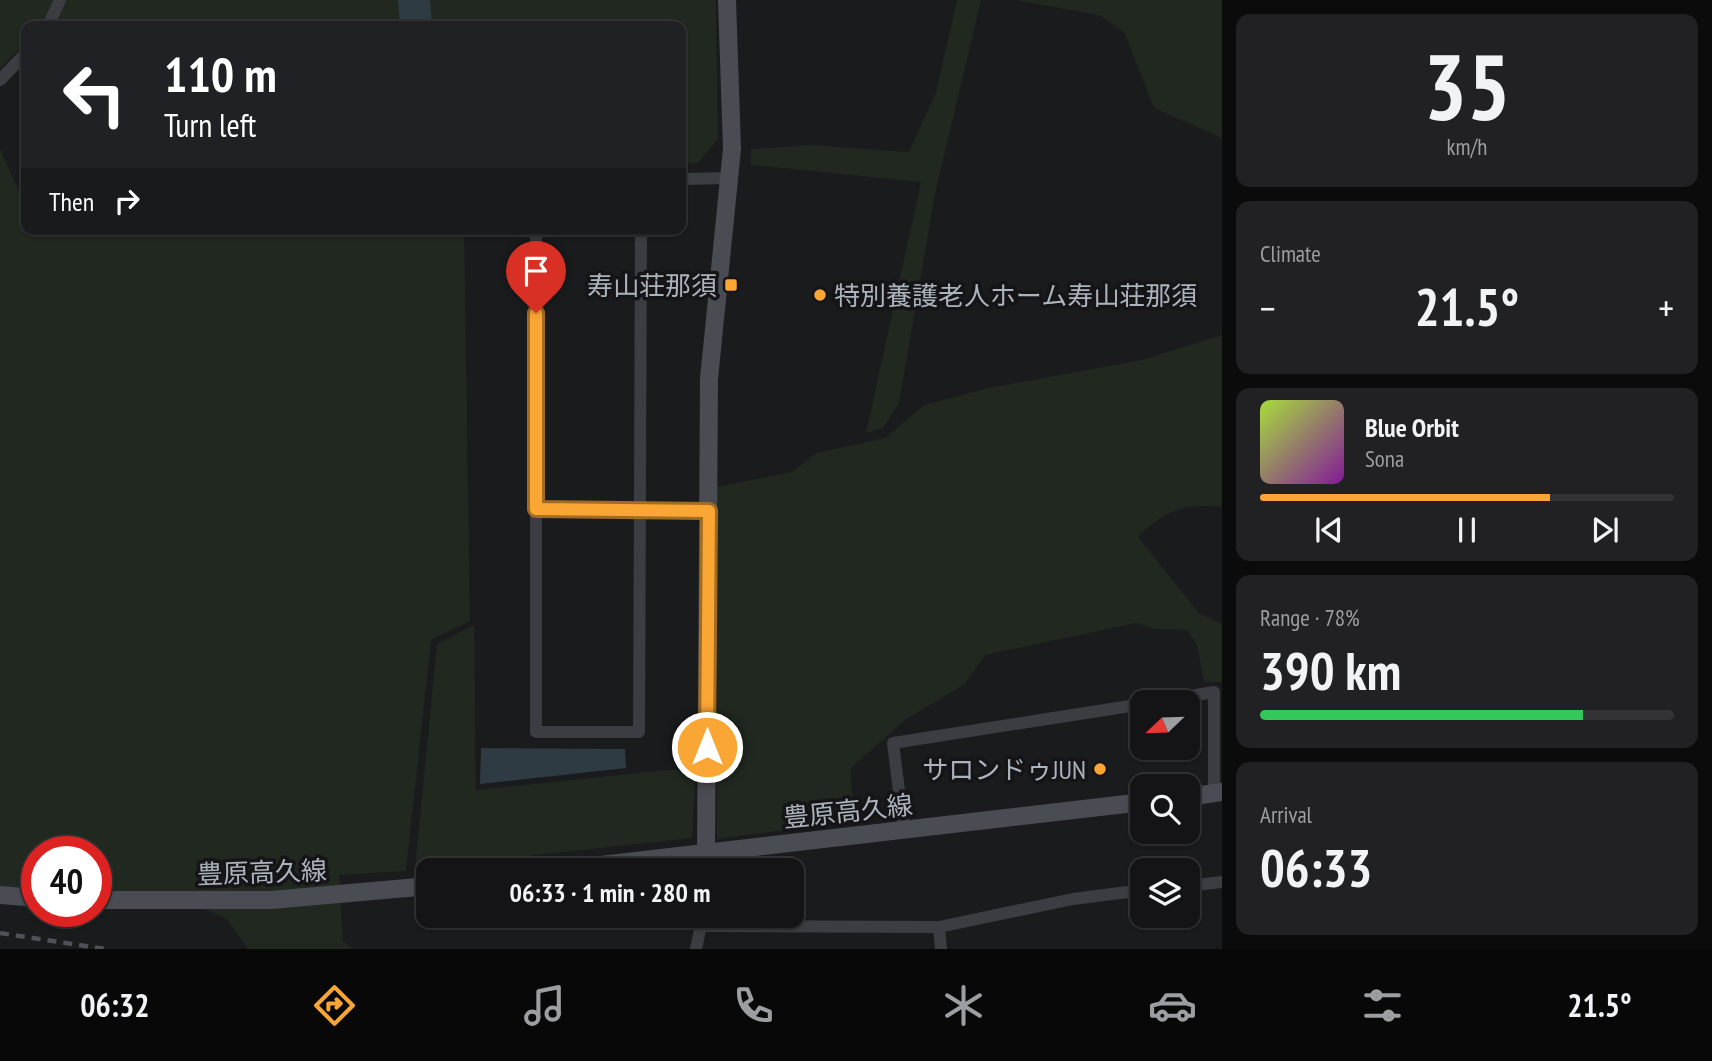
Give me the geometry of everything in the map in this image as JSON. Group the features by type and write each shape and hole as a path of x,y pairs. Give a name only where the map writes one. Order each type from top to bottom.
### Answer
{"main road":[{"path":"712,852 709,379 730,178 727,0"},
{"path":"1200,795 1218,793"},
{"name":"豊原高久線","path":"661,858 1130,804"},
{"name":"豊原高久線","path":"112,900 284,899 416,887"},
{"path":"0,895 21,897"}],"street":[{"path":"50,21 60,0"},
{"path":"0,80 21,58"},
{"path":"686,179 730,178"},
{"path":"536,235 536,732 639,732 640,235"},
{"path":"536,509 709,511"},
{"path":"1200,694 1214,692 1218,793"},
{"path":"904,831 893,743 1130,706"},
{"path":"712,852 712,858"},
{"path":"1200,885 1222,883"},
{"path":"804,923 939,927 1073,898 1130,891"},
{"path":"939,927 942,949"},
{"path":"696,949 700,928"}],"shaded area":[{"path":"0,0 716,0 718,139 698,163 686,164 686,21 21,21 21,46 0,69"},
{"path":"398,0 430,0 432,21 400,21"},
{"path":"957,0 981,0 935,194 899,403 883,428 866,433 921,182 751,165 751,149 811,145 909,152 936,92"},
{"path":"1014,0 1222,0 1222,138 1154,108 1124,32 1099,15"},
{"path":"0,149 21,195 21,235 464,235 470,621 431,640 406,871 339,875 343,941 354,949 248,949 226,918 160,892 112,892 112,836 21,836 21,889 0,887"},
{"path":"1222,335 1222,507 1197,506 1176,510 1157,520 1138,537 1199,613 1222,624 1222,682 1204,682 1197,645 1187,630 1154,629 1136,623 985,655 965,684 905,720 851,768 853,821 717,839 716,487 792,472 816,453 885,438 924,405 989,388 1142,360"},
{"path":"474,625 476,790 696,767 692,838 507,858 416,858 415,868 437,644"},
{"path":"481,748 625,749 626,768 480,784"}],"railway":[{"path":"0,933 105,949"}],"place":[{"name":"寿山荘那須","path":"731,285"},
{"name":"特別養護老人ホーム寿山荘那須","path":"820,295"},
{"name":"サロンドゥJUN","path":"1100,769"}],"route":[{"path":"536,313 536,509 709,511 707,747"}]}
